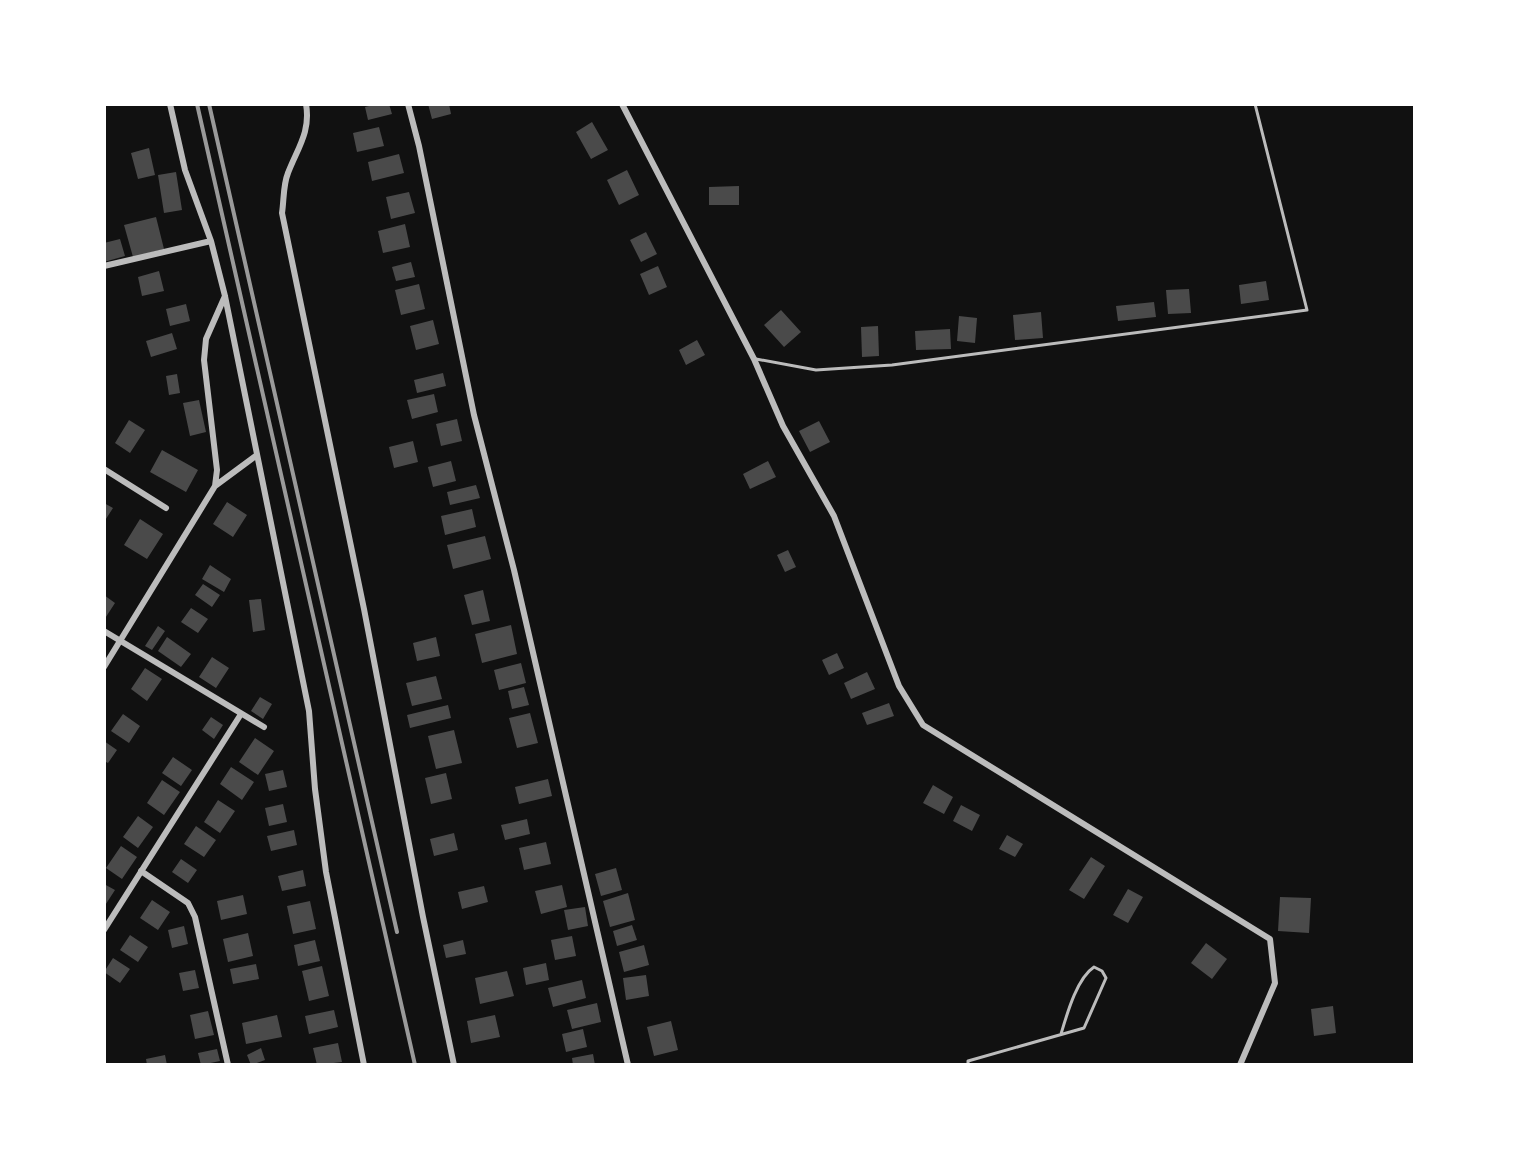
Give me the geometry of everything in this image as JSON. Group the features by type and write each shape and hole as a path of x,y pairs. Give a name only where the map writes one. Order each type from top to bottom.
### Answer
{"street":[{"path":"170,104 185,170 211,241 225,296 309,711 326,872 364,1065"},
{"path":"306,104 309,117 301,147 286,177 282,213 454,1065"},
{"path":"408,104 474,415 514,570 628,1065"},
{"path":"622,104 754,359 783,426 834,516 899,686 923,725 1270,939 1275,983 1240,1065"},
{"path":"104,266 211,241"},
{"path":"215,486 217,470 204,360 206,339 225,296"},
{"path":"104,667 215,486 257,455"},
{"path":"104,469 166,508"},
{"path":"104,631 264,727"},
{"path":"104,930 241,714"},
{"path":"141,871 192,908 228,1065"}],"lane":[{"path":"754,359 816,370 892,365 1307,310 1255,104"},
{"path":"968,1065 968,1061 1084,1028 1106,978 1102,971 1094,967 1085,973 1061,1034"}],"building":[{"path":"389,104 392,114 368,120 365,107"},
{"path":"428,104 449,104 451,114 432,119"},
{"path":"592,122 608,150 591,159 576,132"},
{"path":"379,127 384,146 357,152 353,133"},
{"path":"149,148 155,175 138,179 131,153"},
{"path":"399,154 404,173 372,181 368,162"},
{"path":"627,170 639,195 619,205 607,180"},
{"path":"176,172 182,210 164,213 158,175"},
{"path":"739,186 739,205 709,205 709,187"},
{"path":"409,192 415,213 391,219 386,197"},
{"path":"156,217 164,249 133,257 124,225"},
{"path":"405,224 410,247 383,253 378,231"},
{"path":"646,232 657,254 641,262 630,240"},
{"path":"120,239 125,256 104,262 104,243"},
{"path":"411,262 415,277 396,281 392,267"},
{"path":"658,266 667,287 649,295 640,274"},
{"path":"159,271 164,291 142,296 138,277"},
{"path":"1266,281 1269,300 1241,304 1239,285"},
{"path":"419,284 425,309 401,315 395,290"},
{"path":"1189,289 1191,313 1168,314 1166,290"},
{"path":"1154,302 1156,317 1118,321 1116,306"},
{"path":"186,304 190,321 170,326 166,309"},
{"path":"781,310 801,332 784,347 764,325"},
{"path":"1041,312 1043,338 1015,340 1013,315"},
{"path":"959,316 977,318 975,343 957,341"},
{"path":"433,320 439,344 416,350 410,326"},
{"path":"878,326 879,356 862,357 861,327"},
{"path":"950,329 951,349 916,350 915,331"},
{"path":"172,333 177,349 151,357 146,341"},
{"path":"697,340 705,355 686,365 679,350"},
{"path":"443,373 446,386 417,393 414,380"},
{"path":"177,374 180,393 169,395 166,376"},
{"path":"434,394 438,412 412,419 407,400"},
{"path":"199,400 206,432 190,436 183,403"},
{"path":"457,419 462,441 441,446 436,424"},
{"path":"129,420 145,430 130,453 115,443"},
{"path":"819,421 830,442 810,452 799,431"},
{"path":"413,441 418,462 394,468 389,447"},
{"path":"162,450 198,470 186,492 150,472"},
{"path":"451,461 456,481 433,487 428,467"},
{"path":"768,461 776,477 750,489 743,474"},
{"path":"476,485 480,498 450,505 447,492"},
{"path":"227,502 247,515 233,537 213,524"},
{"path":"104,503 113,508 104,522"},
{"path":"472,509 476,527 445,535 441,516"},
{"path":"140,519 163,534 147,559 124,545"},
{"path":"485,536 491,559 453,569 447,545"},
{"path":"788,550 796,567 785,572 777,555"},
{"path":"210,565 231,579 224,592 202,579"},
{"path":"203,584 220,595 212,607 195,595"},
{"path":"483,590 490,621 472,625 464,595"},
{"path":"104,595 115,603 104,620"},
{"path":"261,599 265,630 253,632 249,600"},
{"path":"191,608 208,619 198,633 181,622"},
{"path":"511,625 517,654 482,663 475,634"},
{"path":"158,626 165,631 152,650 145,646"},
{"path":"167,637 191,654 181,667 158,651"},
{"path":"436,637 440,656 417,661 413,643"},
{"path":"837,653 844,668 829,675 822,660"},
{"path":"212,657 229,668 216,688 199,677"},
{"path":"521,663 526,683 499,690 494,670"},
{"path":"145,668 162,679 147,701 131,689"},
{"path":"867,672 875,689 851,699 844,683"},
{"path":"436,676 442,699 412,706 406,683"},
{"path":"524,687 529,705 512,709 508,691"},
{"path":"260,697 272,704 263,719 251,711"},
{"path":"889,703 894,716 867,725 862,713"},
{"path":"448,705 451,718 410,728 407,715"},
{"path":"530,713 538,743 517,748 509,718"},
{"path":"123,714 140,726 129,743 111,731"},
{"path":"211,717 223,725 214,739 202,730"},
{"path":"454,730 462,763 436,769 428,736"},
{"path":"255,738 274,751 258,775 239,762"},
{"path":"104,741 117,750 108,763 104,761"},
{"path":"173,757 192,770 181,786 162,773"},
{"path":"231,767 254,782 242,800 220,784"},
{"path":"283,770 287,787 269,791 265,774"},
{"path":"446,773 452,799 431,804 425,778"},
{"path":"548,779 552,796 519,804 515,787"},
{"path":"162,780 180,792 164,815 147,803"},
{"path":"933,785 953,797 944,814 923,803"},
{"path":"218,800 235,811 220,833 204,822"},
{"path":"283,804 287,822 269,826 265,808"},
{"path":"961,805 980,815 972,831 953,821"},
{"path":"138,816 153,827 138,848 123,837"},
{"path":"527,819 530,834 505,840 501,825"},
{"path":"196,826 216,840 204,857 184,844"},
{"path":"294,830 297,845 271,851 267,836"},
{"path":"454,833 458,850 434,856 430,839"},
{"path":"1007,835 1023,844 1015,857 999,849"},
{"path":"546,842 551,864 524,870 519,848"},
{"path":"121,846 137,857 122,879 106,868"},
{"path":"1091,857 1105,866 1084,899 1069,890"},
{"path":"181,859 197,870 188,883 172,872"},
{"path":"616,868 622,890 601,896 595,874"},
{"path":"303,870 306,886 282,891 278,876"},
{"path":"104,884 115,890 104,907"},
{"path":"562,885 567,907 541,914 535,891"},
{"path":"484,886 488,902 462,909 458,892"},
{"path":"1128,889 1143,897 1128,923 1113,915"},
{"path":"628,893 635,920 610,927 603,901"},
{"path":"243,895 247,914 221,920 217,901"},
{"path":"1280,897 1311,898 1309,933 1278,931"},
{"path":"152,900 170,912 158,930 140,918"},
{"path":"310,901 316,929 293,934 287,906"},
{"path":"585,907 588,926 568,930 564,910"},
{"path":"632,925 637,940 617,946 613,931"},
{"path":"184,926 188,944 172,948 168,930"},
{"path":"248,933 253,956 228,962 223,939"},
{"path":"130,935 148,947 138,962 120,950"},
{"path":"572,936 576,956 555,960 551,940"},
{"path":"315,940 320,961 298,966 294,945"},
{"path":"463,940 466,954 446,958 443,945"},
{"path":"1206,943 1227,959 1212,979 1191,963"},
{"path":"644,945 649,965 624,972 619,952"},
{"path":"113,958 130,969 120,983 104,972"},
{"path":"546,963 549,980 526,985 523,968"},
{"path":"256,964 259,979 233,984 230,969"},
{"path":"322,966 329,996 309,1001 302,971"},
{"path":"195,970 199,988 183,991 179,973"},
{"path":"507,971 514,996 480,1004 475,978"},
{"path":"646,975 649,996 626,1000 623,978"},
{"path":"582,980 586,998 553,1007 548,988"},
{"path":"597,1003 601,1022 572,1029 567,1010"},
{"path":"1333,1006 1336,1033 1314,1036 1311,1009"},
{"path":"334,1010 338,1027 309,1034 305,1016"},
{"path":"208,1011 214,1035 195,1039 190,1015"},
{"path":"277,1015 282,1037 246,1044 242,1023"},
{"path":"495,1015 500,1037 471,1043 467,1021"},
{"path":"671,1021 678,1050 654,1056 647,1027"},
{"path":"583,1029 587,1047 566,1052 562,1034"},
{"path":"338,1043 342,1062 317,1065 313,1048"},
{"path":"261,1048 265,1060 251,1065 247,1055"},
{"path":"217,1049 220,1061 201,1065 198,1053"},
{"path":"593,1054 595,1065 573,1065 572,1058"},
{"path":"165,1055 167,1065 147,1065 146,1059"}],"railway":[{"path":"197,104 415,1065"},
{"path":"209,104 397,932"}]}
